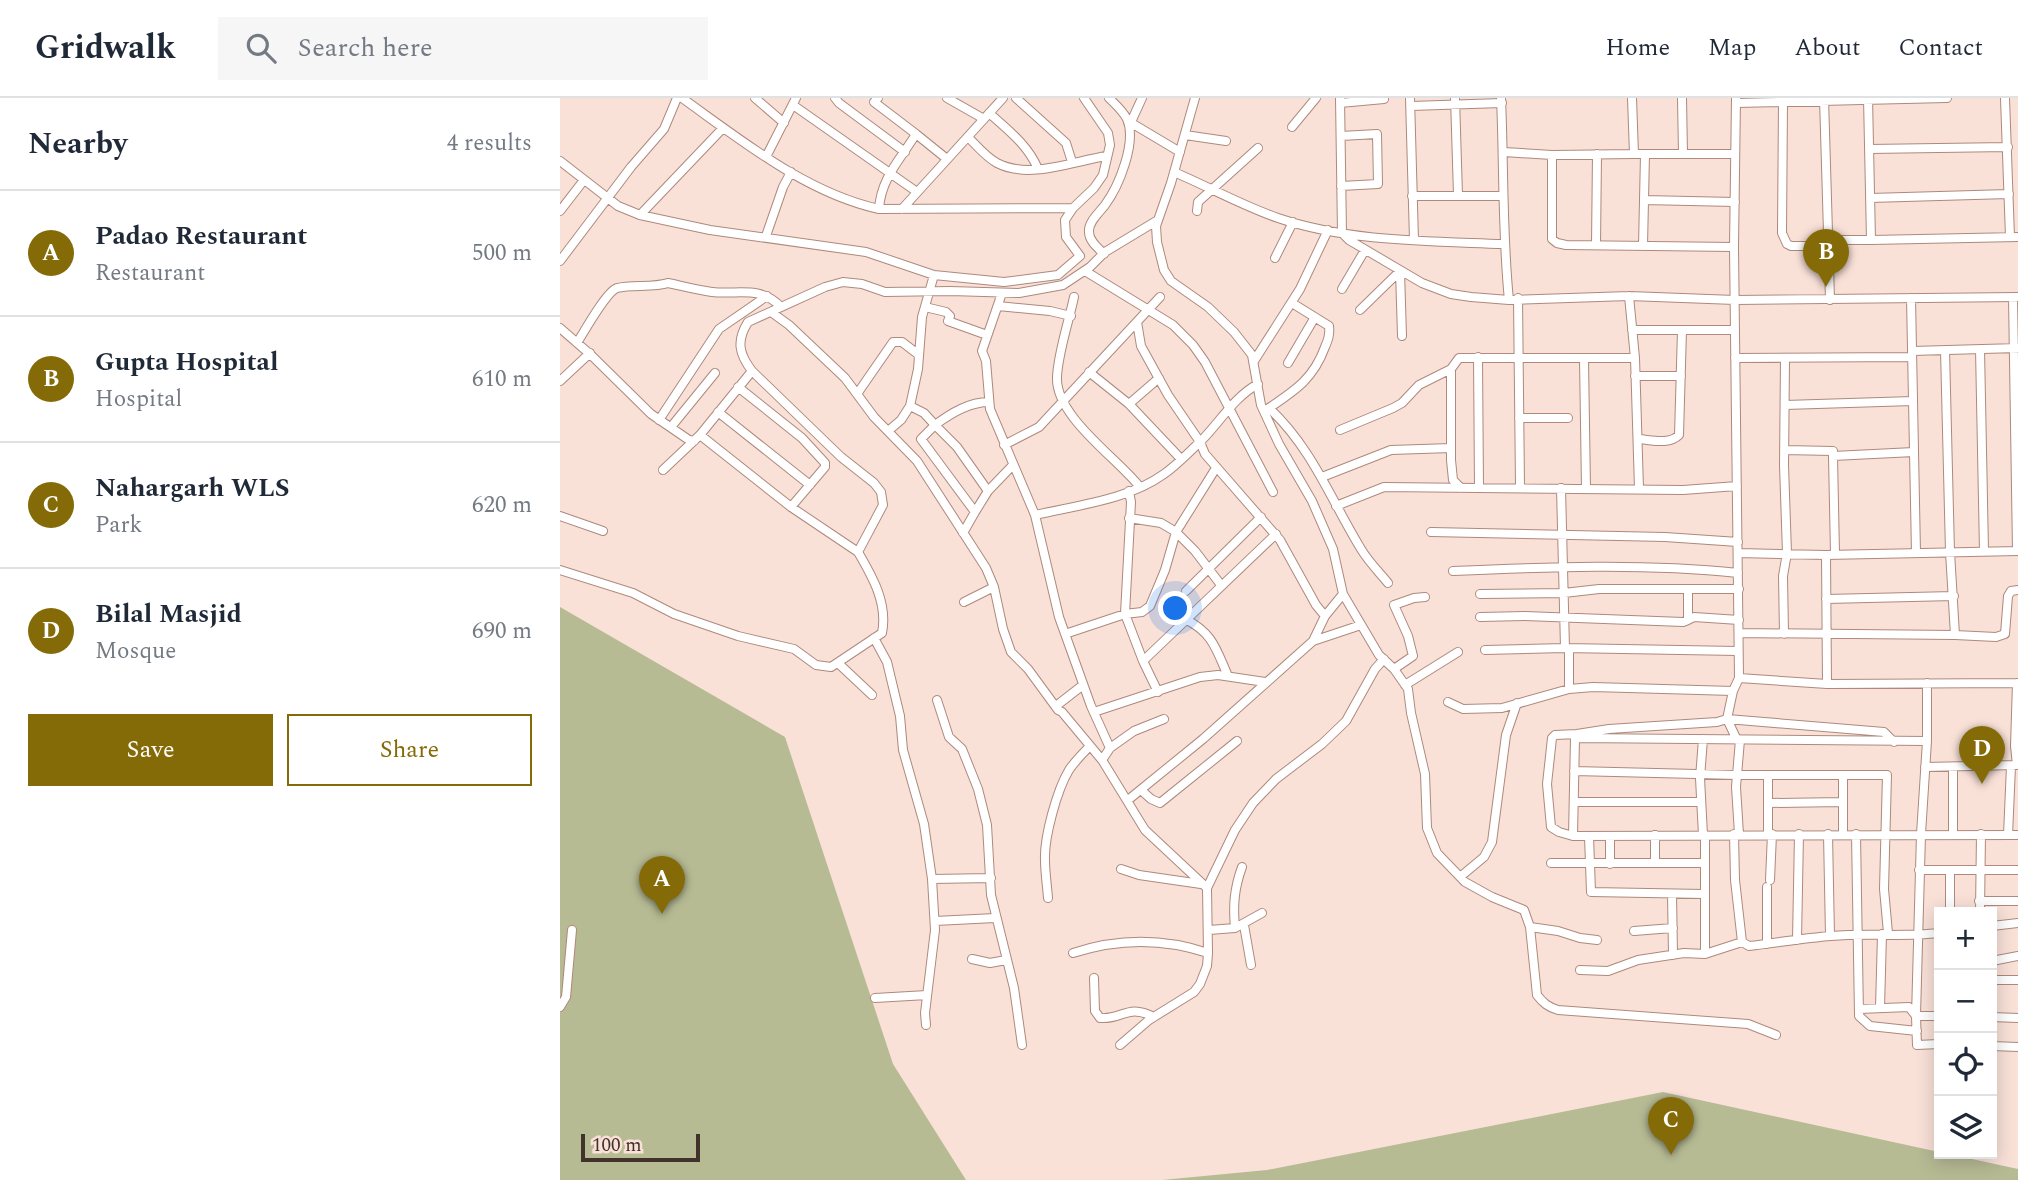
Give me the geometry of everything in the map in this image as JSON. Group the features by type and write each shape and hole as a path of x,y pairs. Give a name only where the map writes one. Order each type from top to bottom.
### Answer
{"street":[{"path":"560,261 664,129 677,98 791,172 867,206 879,209 1073,208"},
{"path":"755,98 784,123"},
{"path":"835,98 905,152"},
{"path":"948,98 986,116 1027,148 1038,169"},
{"path":"902,209 1003,98"},
{"path":"1016,98 1066,143 1072,162"},
{"path":"560,161 618,206 640,215 710,230 866,252 934,275 1004,282 1058,275 1080,256 1066,237 1065,220 1103,174 1110,145 1108,132 1084,98"},
{"path":"1103,255 1094,245 1089,229 1094,218 1116,190 1128,148 1129,121 1142,98"},
{"path":"1195,98 1181,152 1158,220 1157,242 1164,271 1171,281 1208,307 1234,332 1254,361 1261,404 1291,431 1322,477 1363,552 1388,583"},
{"path":"1292,127 1316,98"},
{"path":"1632,98 1634,154"},
{"path":"1682,98 1683,154"},
{"path":"1742,942 1735,880 1738,740 1727,719 1733,691 1739,678 1734,247 1736,101 1947,98"},
{"path":"1783,102 1782,233 1787,244 1791,246 1871,240 2014,237 2009,194 2006,98"},
{"path":"874,99 947,159"},
{"path":"1110,99 1129,121 1181,152"},
{"path":"1384,99 1340,101 1342,233 1400,271 1451,294 1513,299 1629,296 1735,300 2015,297 2018,551 1738,553"},
{"path":"1824,99 1830,300"},
{"path":"1868,99 1871,240"},
{"path":"1414,240 1410,102 1503,100 1503,244 1513,299 1518,358 1520,487"},
{"path":"1455,101 1458,195"},
{"path":"766,157 795,102 917,192"},
{"path":"640,215 723,128"},
{"path":"879,209 880,195 890,170 916,134"},
{"path":"1341,136 1377,134 1378,184 1341,186"},
{"path":"1185,135 1226,141"},
{"path":"968,137 999,164 1013,168 1038,169 1107,156"},
{"path":"1869,149 2008,146"},
{"path":"1197,211 1198,202 1258,148"},
{"path":"1504,152 1552,155 1735,155"},
{"path":"1643,246 1645,154"},
{"path":"1552,155 1552,239 1566,245 1734,247"},
{"path":"1596,245 1597,155"},
{"path":"766,236 791,172"},
{"path":"1174,172 1277,218 1328,230 1414,240 1503,244"},
{"path":"560,211 584,180"},
{"path":"1870,198 2009,194"},
{"path":"1412,196 1502,196"},
{"path":"1644,200 1735,202"},
{"path":"659,420 719,329 774,300 843,282 862,284 885,292 1019,293 1063,285 1088,269 1103,255 1158,220"},
{"path":"1276,258 1293,222"},
{"path":"1254,361 1292,303 1328,230"},
{"path":"1342,289 1365,250"},
{"path":"1088,269 1173,325 1193,345 1231,406 1273,492"},
{"path":"1360,310 1400,271"},
{"path":"1400,271 1402,336"},
{"path":"888,432 901,420 914,394 922,317 934,275"},
{"path":"1004,282 1004,293 982,351 986,361 989,402 1004,445 1035,515 1046,568 1065,634 1110,748"},
{"path":"577,343 609,295 619,288 668,283 715,292 758,293 774,300"},
{"path":"1629,296 1636,376 1639,489"},
{"path":"1074,297 1057,374 1058,393 1062,402 1094,441 1139,486"},
{"path":"1004,445 1039,427 1160,297"},
{"path":"1911,299 1916,553"},
{"path":"771,312 774,300"},
{"path":"1266,410 1307,380 1318,367 1330,334 1329,326 1292,303"},
{"path":"998,306 1050,311 1070,316"},
{"path":"925,307 946,312 950,316 948,321 986,335"},
{"path":"771,312 748,323 741,334 740,353 752,371 780,395 800,419 881,492 883,505 858,552"},
{"path":"771,312 789,325 845,378 888,432 916,461 986,568 994,586 1011,652 1028,668 1102,760 1145,830 1204,886"},
{"path":"1288,363 1315,317"},
{"path":"1138,322 1141,346 1205,454 1276,534 1315,605 1325,616"},
{"path":"560,328 659,420 697,438 858,552 874,580 884,622 882,633 849,653 839,664 823,668 794,649 738,636 674,614 633,593 560,570"},
{"path":"1632,330 1735,330"},
{"path":"1639,439 1668,441 1679,435 1682,330"},
{"path":"857,394 879,366 893,342 902,342 919,355"},
{"path":"1735,358 1785,359 2016,348"},
{"path":"1980,349 1984,551"},
{"path":"1945,350 1955,635"},
{"path":"560,381 590,354"},
{"path":"1478,357 1479,488"},
{"path":"1340,430 1402,403 1419,385 1451,369 1459,358 1635,358"},
{"path":"1584,359 1586,489"},
{"path":"1784,634 1783,576 1787,553 1785,359"},
{"path":"1451,369 1453,480 1461,488"},
{"path":"663,470 697,438 752,371"},
{"path":"1089,372 1129,404 1181,459"},
{"path":"671,428 715,373"},
{"path":"1636,376 1681,376"},
{"path":"1129,404 1159,378"},
{"path":"1035,515 1120,496 1164,475 1200,442 1231,406 1258,384"},
{"path":"738,387 823,457 825,467 791,507"},
{"path":"1785,405 1913,401"},
{"path":"975,512 921,439 934,425 950,414 969,405 989,402"},
{"path":"909,406 924,414 957,447 988,491"},
{"path":"1266,410 1279,444 1312,501 1333,549 1343,594 1384,659 1395,669 1408,689 1425,774 1427,828 1437,853 1460,877 1492,897 1524,910 1530,927 1537,995 1549,1007 1558,1010 1748,1024 1776,1035"},
{"path":"718,412 810,485"},
{"path":"1519,418 1568,418"},
{"path":"792,430 800,419"},
{"path":"1322,477 1391,450 1451,448"},
{"path":"1784,450 1833,451 1826,599 1826,684"},
{"path":"1833,456 1914,453"},
{"path":"963,533 988,491 1013,465"},
{"path":"1065,634 1125,614 1142,612 1150,606 1165,570 1176,531 1216,468"},
{"path":"1336,506 1384,487 1683,490 1737,486"},
{"path":"1561,488 1563,618 1569,690"},
{"path":"1129,491 1131,502 1125,614 1158,692"},
{"path":"560,516 603,531"},
{"path":"1186,590 1261,517"},
{"path":"1129,518 1161,523 1176,531 1221,585"},
{"path":"1431,532 1665,537 1738,542"},
{"path":"1143,661 1276,534"},
{"path":"1453,571 1563,566 1692,568 1738,573"},
{"path":"964,601 994,586"},
{"path":"1480,594 1564,593 1599,589 1739,589"},
{"path":"1688,590 1688,620"},
{"path":"1739,633 1996,637 2005,634 2008,596 2011,591 2018,590"},
{"path":"1313,641 1325,616 1343,594"},
{"path":"1826,599 1954,596"},
{"path":"1395,669 1413,656 1408,636 1394,605 1425,597"},
{"path":"1480,617 1525,616 1683,622 1694,617 1739,620"},
{"path":"1185,619 1200,626 1213,640 1228,676"},
{"path":"1128,800 1203,739 1313,641 1362,625"},
{"path":"873,638 887,662 900,716 904,750 924,824 932,879 936,921 926,1025"},
{"path":"1485,650 1738,651"},
{"path":"1405,685 1458,652"},
{"path":"1120,1045 1154,1017 1194,992 1207,966 1209,930 1204,886 1235,830 1253,803 1276,779 1322,744 1346,721 1375,669 1384,659"},
{"path":"839,664 872,695"},
{"path":"1094,712 1200,677 1228,676 1265,682"},
{"path":"1739,678 1826,684 2018,683 2013,804 2008,835"},
{"path":"1927,683 1916,1016 1917,1045 1934,1044"},
{"path":"1056,706 1083,685"},
{"path":"1448,702 1463,709 1502,708 1569,690 1620,687 1733,691"},
{"path":"937,700 949,737 962,749 978,789 987,825 991,895 1014,988 1022,1045"},
{"path":"1460,877 1484,857 1492,842 1506,735 1517,703"},
{"path":"1102,760 1110,748 1134,731 1164,719"},
{"path":"1576,736 1609,729 1684,726 1727,719 1884,732 1894,742"},
{"path":"1927,741 1703,740 1576,736 1563,733 1552,738 1547,784 1551,827 1573,836 2018,835"},
{"path":"1573,836 1576,736"},
{"path":"1703,740 1700,772 1704,835 1705,954"},
{"path":"1141,790 1156,802 1166,800 1237,741"},
{"path":"1048,898 1046,843 1054,814 1067,772 1090,746"},
{"path":"1925,767 2015,765"},
{"path":"1953,767 1953,834"},
{"path":"1574,771 1887,775 1881,1008"},
{"path":"1767,944 1770,834 1768,775"},
{"path":"1843,775 1843,834"},
{"path":"1574,802 1701,802"},
{"path":"1769,803 1843,802"},
{"path":"1797,940 1799,834"},
{"path":"1828,834 1830,936"},
{"path":"1856,834 1859,1016 1870,1026 1917,1031"},
{"path":"1980,907 1981,834"},
{"path":"1655,835 1656,863"},
{"path":"1589,836 1591,892 1704,894"},
{"path":"1610,836 1610,864"},
{"path":"1551,863 1704,863"},
{"path":"1235,928 1234,896 1242,867"},
{"path":"1121,869 1139,875 1204,886"},
{"path":"1919,870 2018,870"},
{"path":"1950,870 1950,907"},
{"path":"932,879 991,878"},
{"path":"1672,894 1673,955"},
{"path":"1979,901 2018,901"},
{"path":"1209,930 1235,928 1262,913"},
{"path":"936,921 995,918"},
{"path":"1997,925 2018,923"},
{"path":"1244,925 1251,965"},
{"path":"1530,927 1597,940"},
{"path":"1634,931 1673,928"},
{"path":"560,1007 566,997 572,930"},
{"path":"1580,970 1608,971 1638,960 1705,954 1742,942 1749,946 1830,936 1934,933"},
{"path":"1073,953 1142,940 1177,944 1208,953"},
{"path":"1997,960 2018,956"},
{"path":"972,959 990,963 1006,960"},
{"path":"1094,978 1095,1011 1100,1018 1105,1019 1133,1010 1154,1017"},
{"path":"1997,980 2018,980"},
{"path":"875,998 927,995"},
{"path":"1859,1009 1909,1007 1916,1016"},
{"path":"1916,1016 1934,1016"},
{"path":"1997,1017 2018,1018"},
{"path":"1997,1046 2018,1047"}],"green space":[{"path":"560,607 785,737 893,1064 966,1180 560,1180"},
{"path":"1663,1092 1934,1151 1934,1159 1972,1159 2018,1169 2018,1180 1162,1180 1267,1170"}],"place":[{"name":"Gupta Hospital","path":"1826,287"},
{"name":"Bilal Masjid","path":"1982,784"},
{"name":"Padao Restaurant","path":"662,914"},
{"name":"Nahargarh WLS","path":"1671,1155"}]}
